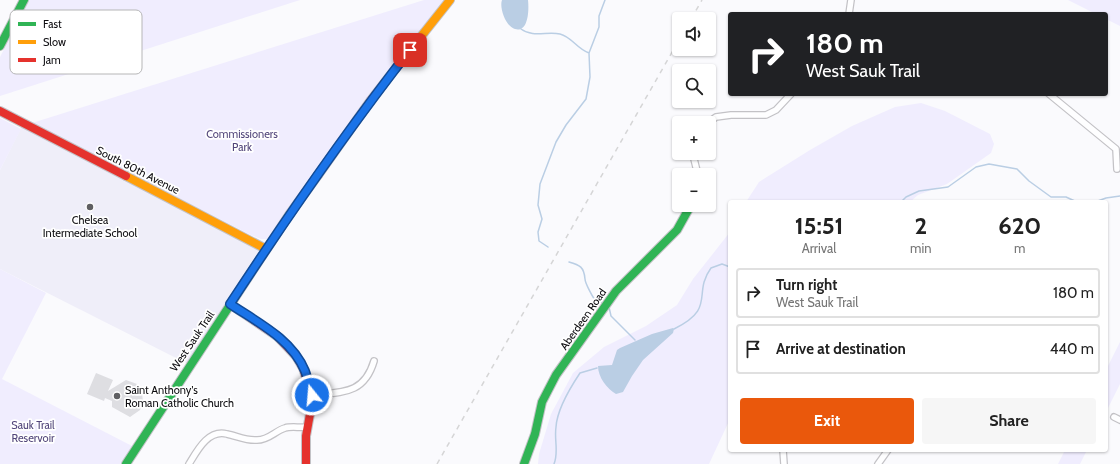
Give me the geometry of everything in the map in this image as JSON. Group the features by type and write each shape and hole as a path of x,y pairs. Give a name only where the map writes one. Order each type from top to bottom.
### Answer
{"street":[{"path":"19,10 24,0"},
{"name":"West Sauk Trail","path":"126,464 266,249 372,100 450,0"},
{"path":"849,12 851,0"},
{"path":"0,46 10,27"},
{"path":"716,117 731,115 766,115 776,110 789,96"},
{"path":"1053,96 1116,149 1117,169"},
{"name":"South 80th Avenue","path":"0,111 266,249"},
{"name":"Aberdeen Road","path":"524,464 534,434 542,402 556,375 616,291 677,230 688,212"},
{"path":"230,304 269,330 290,347 304,370 312,395 312,411 307,427 304,456 306,464"},
{"path":"312,395 344,392 359,386 371,372 374,362"},
{"path":"1114,417 1120,420"},
{"path":"189,464 201,443 213,435 225,433 246,440 258,440 273,436 285,428 307,427"},
{"path":"783,452 784,464"},
{"path":"878,464 887,452"}],"shaded area":[{"name":"Chelsea Intermediate School","path":"22,126 256,248 259,252 258,256 188,364 0,269 0,170"}],"green space":[{"path":"29,0 300,0 142,51 142,10 24,10"},
{"name":"Commissioners Park","path":"424,0 446,0 267,239 261,239 251,235 32,123"},
{"path":"1068,0 1120,0 1120,26 1108,20 1108,12 1092,12"},
{"path":"10,37 10,74 69,74 0,96 0,57"},
{"path":"921,103 945,111 990,134 994,144 991,153 947,184 918,195 912,200 747,200 759,182 852,126 895,107"},
{"path":"0,118 21,129 0,170"},
{"path":"728,235 728,423 709,464 538,464 539,454 551,414 573,373 604,347 646,326 677,305 693,279"},
{"name":"Sauk Trail Reservoir","path":"0,269 46,293 2,379 134,447 123,464 0,464"},
{"path":"1120,342 1120,384 1108,408 1108,366"},
{"path":"1064,452 1086,452 1080,464 1058,464"}],"water":[{"path":"502,0 528,0 527,19 526,24 523,27 520,29 515,29 509,25 502,12"},
{"path":"673,328 673,333 643,360 623,392 616,394 606,386 601,378 598,366 612,365 617,350 620,348 652,334"}],"building":[{"name":"Saint Anthony's Roman Catholic Church","path":"96,373 113,380 108,391 126,380 137,384 142,392 143,403 140,410 130,417 112,407 112,401 105,398 104,401 87,394"}],"waterway":[{"path":"548,247 539,241 538,232 542,219 538,205 540,184 556,142 566,125 586,99 590,77 589,53 599,27 599,16 605,0"},
{"path":"521,29 535,34 560,34 589,53"},
{"path":"903,200 919,191 948,187 976,167 989,164 1017,169 1029,181 1051,197 1066,197 1073,200"},
{"path":"1100,200 1120,196"},
{"path":"569,262 581,267 584,272 586,284 593,297 596,301 602,302"},
{"path":"674,329 687,321 700,307 703,286 711,268 722,264 728,266"},
{"path":"609,307 611,316 635,340"},
{"path":"554,464 556,455 556,427 561,406 580,373 597,368"}],"railway":[{"path":"695,12 702,0"},
{"path":"437,464 672,52"}],"traffic: fast":[{"path":"19,10 24,0"},
{"path":"0,46 10,27"},
{"path":"126,464 289,215 318,175"},
{"path":"524,464 535,434 542,402 556,375 616,291 677,230 687,212"}],"traffic: slow":[{"path":"396,68 450,0"},
{"path":"126,176 266,249"}],"traffic: jam":[{"path":"318,175 371,100 396,68"},
{"path":"0,111 126,176"},
{"path":"230,304 277,336 296,356 303,368 310,390 312,403 306,436 306,464"}],"place":[{"name":"Chelsea Intermediate School","path":"90,207"},
{"name":"Saint Anthony's Roman Catholic Church","path":"117,396"}],"route":[{"path":"312,395 304,370 290,347 269,330 230,304 289,215 410,50"}]}
